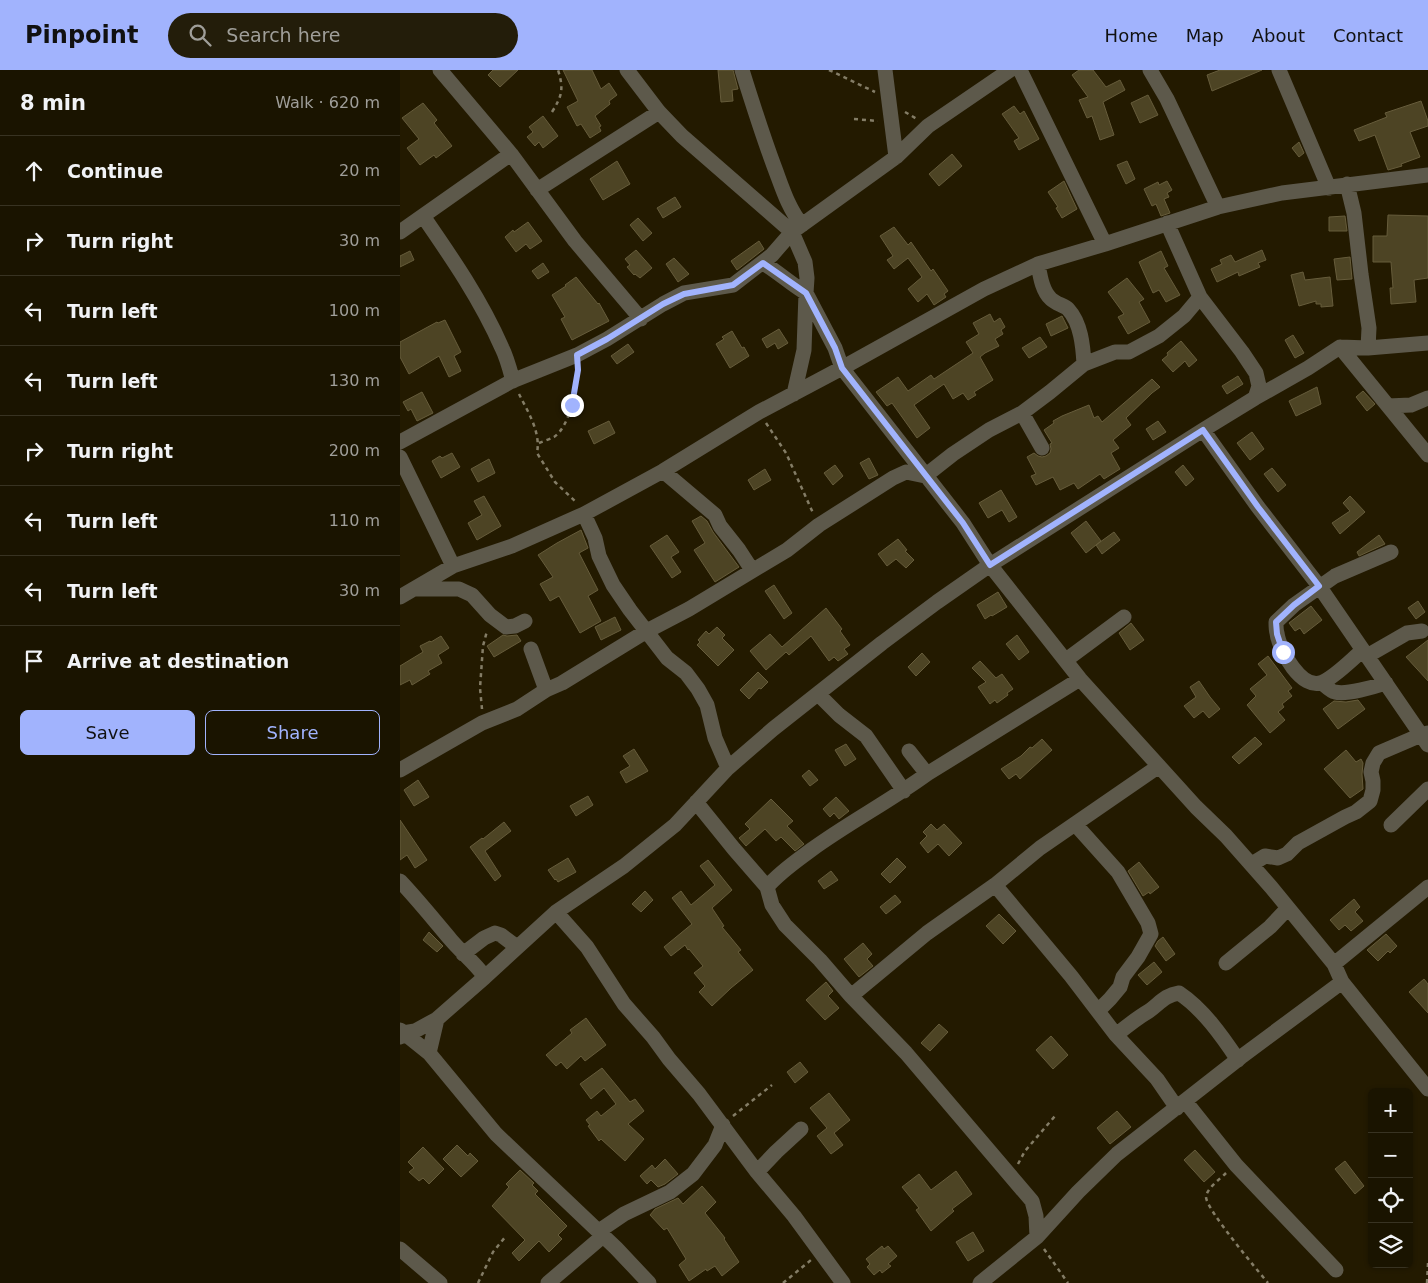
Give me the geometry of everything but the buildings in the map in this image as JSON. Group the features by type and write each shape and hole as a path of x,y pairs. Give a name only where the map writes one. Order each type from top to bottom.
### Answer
{"street":[{"path":"440,70 511,154 575,241 641,319"},
{"path":"627,70 659,112 682,136 797,229"},
{"path":"742,70 766,143 787,200 796,217 805,262 807,278 804,350 794,394"},
{"path":"884,70 896,157"},
{"path":"400,442 513,381 577,355 641,319 663,304 684,294 733,285 763,263 797,229 896,157 928,126 1010,70"},
{"path":"1020,70 1105,244"},
{"path":"1150,70 1167,99 1218,207"},
{"path":"1279,70 1329,188"},
{"path":"537,190 659,112"},
{"path":"400,232 511,154"},
{"path":"400,597 454,566 512,546 584,514 663,471 759,412 984,290 1038,264 1218,207 1282,194 1347,184 1428,175"},
{"path":"1347,184 1354,213 1369,328 1368,348"},
{"path":"423,216 465,277 482,306 503,350 513,381"},
{"path":"1167,223 1200,297 1256,373 1259,386 1255,398"},
{"path":"763,263 806,293 835,348 842,368 963,523 990,565 1080,679 1252,864 1334,964 1342,982 1428,1088"},
{"path":"1038,264 1047,294 1053,301 1067,308 1074,319 1080,336 1084,364"},
{"path":"925,476 953,454 989,430 1022,413 1084,364 1115,352 1129,352 1159,336 1184,316 1200,297"},
{"path":"1184,316 1214,316"},
{"path":"401,1033 415,1031 437,1019 486,977 556,912 624,866 675,825 728,768 818,694 913,620 990,565 1203,430 1308,368 1340,346 1368,348 1428,343"},
{"path":"1340,346 1428,455"},
{"path":"1388,406 1411,405 1428,398"},
{"path":"1022,413 1042,448"},
{"path":"1203,430 1258,507 1319,586 1426,737 1378,753 1371,772 1373,790 1370,801 1356,812 1345,816 1298,843 1287,854 1278,858 1265,856 1252,864"},
{"path":"400,457 454,566"},
{"path":"663,471 715,516 720,526 752,570"},
{"path":"400,770 482,723 517,709 546,690 562,684 645,632 689,609 786,550 819,525 893,478 906,472 925,476"},
{"path":"584,514 595,538 599,556 630,610 645,632 667,658 686,673 698,688 706,705 715,738 728,768"},
{"path":"1391,552 1335,576 1294,605 1276,622 1277,634 1283,652 1302,679 1312,683 1322,683 1365,653 1406,633 1422,631"},
{"path":"415,589 459,589 472,595 494,618 506,627 515,626 525,621"},
{"path":"1066,660 1124,618"},
{"path":"531,649 546,690"},
{"path":"767,888 778,874 836,832 1080,679"},
{"path":"1322,683 1333,692 1338,693 1371,688 1386,683"},
{"path":"818,694 839,715 866,736 904,791"},
{"path":"910,751 927,774"},
{"path":"851,996 927,933 995,885 1040,848 1159,766"},
{"path":"1391,825 1428,789"},
{"path":"696,802 767,888 772,905 785,925 906,1053 1032,1201 1036,1216 1037,1237"},
{"path":"1075,824 1118,872 1148,923 1151,934 1138,957 1123,977 1120,987 1098,1011"},
{"path":"400,881 486,977"},
{"path":"995,885 1071,976 1116,1034 1236,1165 1336,1270"},
{"path":"1334,964 1428,887"},
{"path":"1226,963 1270,927 1288,908"},
{"path":"556,912 587,947 624,1004 653,1037 723,1125 757,1172 794,1216 843,1283"},
{"path":"464,954 484,938 495,933 501,935 517,947"},
{"path":"980,1283 1037,1237 1078,1192 1117,1154 1342,982"},
{"path":"1116,1034 1171,994 1180,993 1208,1020 1238,1060"},
{"path":"429,1054 437,1019"},
{"path":"401,1033 429,1054 496,1134 601,1234 649,1283"},
{"path":"548,1283 624,1214 670,1192 693,1174 715,1145 723,1125"},
{"path":"757,1172 801,1129"},
{"path":"400,1249 440,1283"}],"path":[{"path":"552,112 560,98 562,84 558,70"},
{"path":"829,70 888,98 928,126"},
{"path":"854,119 892,123"},
{"path":"538,444 555,436 568,416 576,387 577,355"},
{"path":"513,381 528,411 538,444 537,453 555,482 575,500 584,514"},
{"path":"759,412 786,454 819,525"},
{"path":"482,723 480,688 483,646 488,629 494,618"},
{"path":"723,1125 772,1085"},
{"path":"1012,1176 1025,1151 1055,1116"},
{"path":"1236,1165 1207,1192 1206,1200 1214,1214 1268,1283"},
{"path":"478,1283 493,1252 506,1236"},
{"path":"1037,1237 1068,1283"},
{"path":"783,1283 812,1260 822,1255"},
{"path":"1427,1283 1428,1262"}],"route":[{"path":"572,405 578,370 577,355 607,339 663,304 684,294 733,285 763,263 806,293 835,348 842,368 963,523 990,565 1203,430 1258,507 1319,586 1276,622 1277,634 1283,652"}]}
